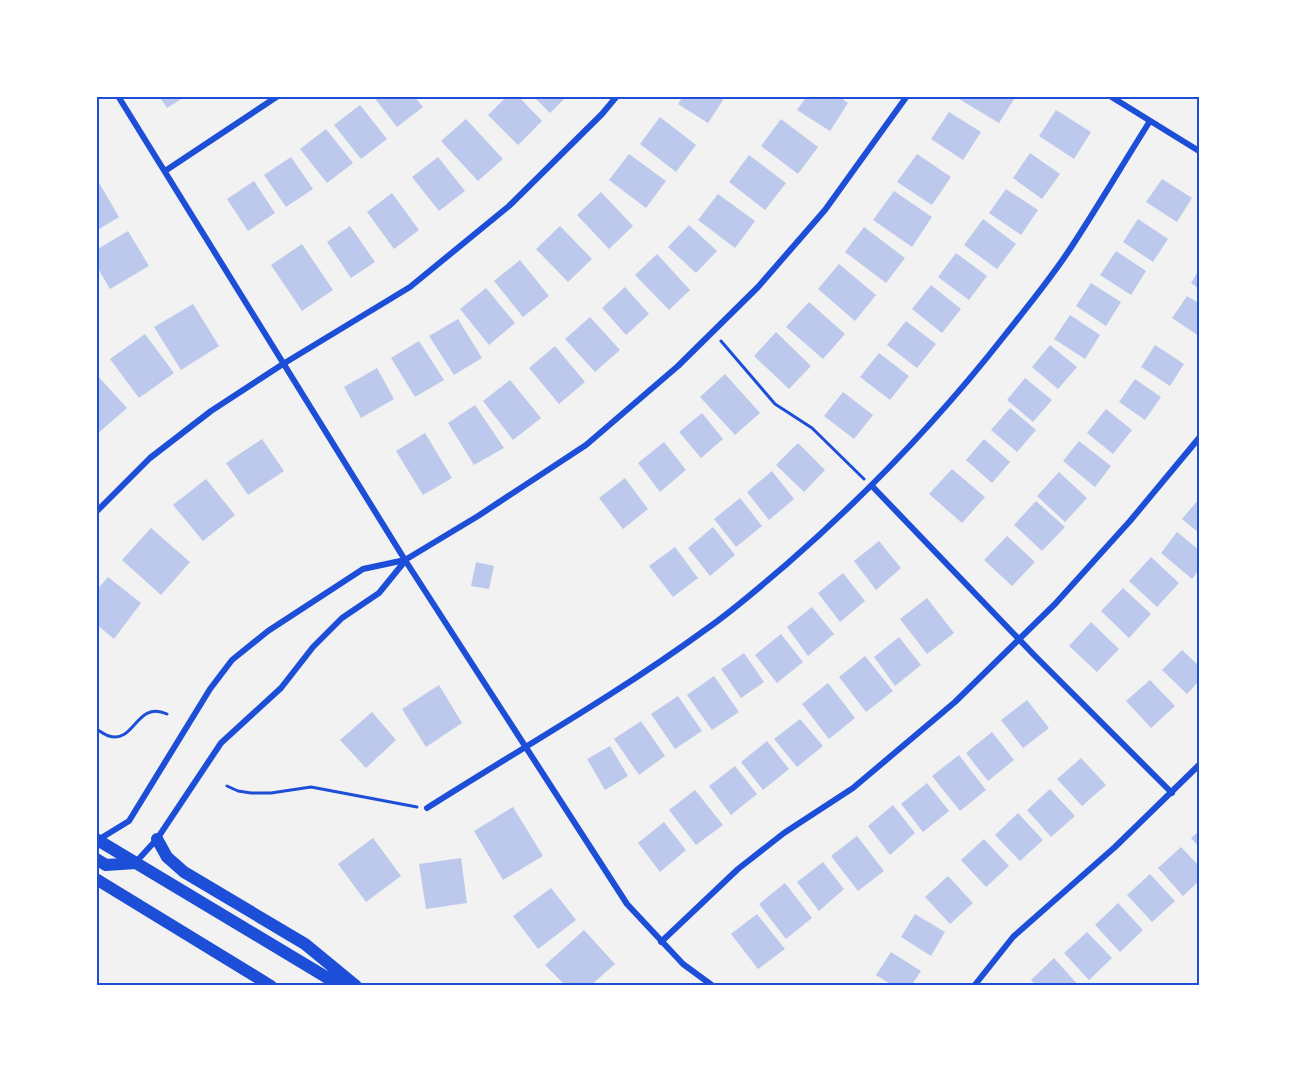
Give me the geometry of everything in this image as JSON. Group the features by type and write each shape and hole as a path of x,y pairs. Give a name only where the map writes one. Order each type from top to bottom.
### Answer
{"main road":[{"path":"97,839 340,986"},
{"path":"157,839 167,857 184,872 305,944 356,986"},
{"path":"96,859 106,865 136,863"},
{"path":"96,879 272,986"}],"street":[{"path":"118,96 405,560 627,904 683,964 713,986"},
{"path":"165,171 278,96"},
{"path":"96,512 150,458 211,411 283,364 410,287 509,206 602,114 617,96"},
{"path":"97,839 129,821 184,728 232,660 268,631 363,569 405,560 478,516 586,445 678,366 758,287 825,210 907,96"},
{"path":"1110,96 1199,151"},
{"path":"427,808 525,748 706,630 766,582 872,486 934,420 1033,300 1071,248 1150,121"},
{"path":"661,942 738,869 861,781 955,702 1055,604 1130,521 1199,438"},
{"path":"872,486 1018,640 1172,793"},
{"path":"136,863 157,839 221,743 281,688 313,647 342,618 379,593 405,560"},
{"path":"974,986 1013,937 1115,847 1199,765"}],"path":[{"path":"725,345 775,404 812,428 872,486"},
{"path":"96,729 108,736 119,736 127,733 141,716 149,712 158,710 167,714"},
{"path":"227,786 251,793 271,793 311,787 427,808"}],"building":[{"path":"159,96 186,96 167,108"},
{"path":"373,96 414,96 423,107 397,127"},
{"path":"507,96 518,96 542,121 518,145 488,115"},
{"path":"533,96 567,96 550,113"},
{"path":"683,96 717,96 723,100 708,123 678,104"},
{"path":"807,96 838,96 848,103 830,131 797,110"},
{"path":"954,96 1016,96 999,123"},
{"path":"360,105 387,139 361,159 334,125"},
{"path":"1056,110 1091,132 1074,159 1039,136"},
{"path":"949,112 981,132 963,160 931,139"},
{"path":"660,117 696,145 676,172 640,144"},
{"path":"466,119 503,159 478,181 441,141"},
{"path":"781,119 818,147 798,174 761,146"},
{"path":"326,129 353,163 327,183 300,149"},
{"path":"1030,153 1060,174 1042,199 1013,178"},
{"path":"629,154 666,181 646,208 609,180"},
{"path":"917,154 951,177 932,205 897,182"},
{"path":"749,155 786,183 765,210 729,182"},
{"path":"291,157 313,189 286,207 264,175"},
{"path":"438,157 465,191 439,211 412,177"},
{"path":"1162,179 1192,198 1177,222 1146,202"},
{"path":"98,181 119,217 96,231 96,183"},
{"path":"254,181 275,213 248,231 227,199"},
{"path":"1006,189 1038,210 1021,235 989,213"},
{"path":"894,191 932,217 912,247 873,220"},
{"path":"601,192 633,226 609,249 577,215"},
{"path":"392,193 419,230 394,249 367,212"},
{"path":"718,194 755,221 735,248 698,220"},
{"path":"983,219 1016,244 997,269 964,245"},
{"path":"1138,219 1168,239 1153,262 1123,242"},
{"path":"689,225 717,251 696,273 668,247"},
{"path":"350,226 375,262 351,278 327,242"},
{"path":"560,226 592,259 568,282 536,249"},
{"path":"864,227 905,258 886,283 845,252"},
{"path":"128,231 149,266 110,289 96,265 96,250"},
{"path":"302,244 333,290 302,311 271,265"},
{"path":"1116,251 1146,271 1131,295 1100,275"},
{"path":"956,253 987,276 969,300 938,277"},
{"path":"657,254 690,290 669,310 635,275"},
{"path":"520,260 549,296 523,317 494,281"},
{"path":"839,264 876,295 855,321 818,289"},
{"path":"1199,270 1199,289 1191,283"},
{"path":"1091,283 1121,302 1106,326 1076,306"},
{"path":"931,285 961,309 942,333 912,309"},
{"path":"625,287 649,314 626,335 602,308"},
{"path":"486,288 515,323 489,345 460,309"},
{"path":"1187,296 1199,303 1199,336 1172,318"},
{"path":"809,302 845,334 823,359 786,327"},
{"path":"193,304 219,346 181,370 154,327"},
{"path":"1070,315 1100,335 1085,359 1054,339"},
{"path":"590,317 620,350 595,372 565,339"},
{"path":"458,319 482,358 454,375 429,336"},
{"path":"906,321 936,344 917,368 887,345"},
{"path":"776,332 811,366 789,389 754,356"},
{"path":"145,334 174,373 139,398 110,359"},
{"path":"419,341 444,380 415,397 391,358"},
{"path":"1050,345 1077,367 1058,389 1032,367"},
{"path":"1155,345 1184,364 1170,386 1141,367"},
{"path":"555,346 585,382 559,404 529,368"},
{"path":"879,353 909,376 890,400 860,377"},
{"path":"377,368 394,399 361,418 344,387"},
{"path":"96,374 127,408 96,435"},
{"path":"725,374 760,413 735,435 700,397"},
{"path":"1025,378 1052,400 1033,422 1007,400"},
{"path":"1135,379 1161,397 1145,420 1119,402"},
{"path":"510,380 541,418 513,440 483,401"},
{"path":"843,392 873,415 854,439 824,416"},
{"path":"475,405 504,448 474,465 448,423"},
{"path":"1010,408 1036,430 1017,452 991,430"},
{"path":"1106,409 1132,430 1113,454 1087,433"},
{"path":"702,413 723,439 701,458 679,432"},
{"path":"425,433 452,478 423,495 396,451"},
{"path":"262,439 284,471 248,495 226,463"},
{"path":"984,439 1010,462 992,483 966,460"},
{"path":"1079,441 1111,466 1095,487 1063,461"},
{"path":"664,442 686,470 660,492 638,463"},
{"path":"798,443 825,470 804,492 776,465"},
{"path":"952,469 985,497 962,523 929,494"},
{"path":"772,471 794,499 769,520 747,492"},
{"path":"1059,472 1087,498 1065,522 1037,496"},
{"path":"625,478 648,509 623,529 599,498"},
{"path":"206,479 235,515 203,541 173,505"},
{"path":"740,498 762,526 736,547 714,519"},
{"path":"1199,499 1199,533 1182,519"},
{"path":"1036,501 1065,527 1042,551 1014,525"},
{"path":"713,527 735,555 710,576 688,548"},
{"path":"151,528 190,562 161,595 122,560"},
{"path":"1177,532 1199,550 1199,570 1192,579 1161,553"},
{"path":"1007,536 1035,562 1012,586 984,560"},
{"path":"879,541 901,568 876,590 854,561"},
{"path":"675,547 698,578 673,597 649,566"},
{"path":"1151,557 1179,583 1157,607 1129,581"},
{"path":"476,562 494,566 489,589 471,586"},
{"path":"843,573 865,601 840,622 818,593"},
{"path":"108,577 141,603 114,639 96,624 96,591"},
{"path":"1123,588 1151,614 1129,638 1101,611"},
{"path":"927,598 954,633 927,654 900,619"},
{"path":"812,607 834,634 808,656 787,627"},
{"path":"1091,622 1119,649 1097,672 1069,646"},
{"path":"781,634 803,662 777,683 755,655"},
{"path":"899,637 921,665 895,686 874,657"},
{"path":"1182,650 1199,666 1199,681 1187,694 1162,670"},
{"path":"744,653 764,682 741,698 721,669"},
{"path":"865,656 893,691 866,712 839,677"},
{"path":"714,676 739,712 712,730 687,695"},
{"path":"1150,680 1175,706 1151,728 1126,701"},
{"path":"828,683 855,718 829,739 802,704"},
{"path":"439,685 462,723 426,747 402,709"},
{"path":"678,696 702,731 675,749 651,714"},
{"path":"1027,700 1049,728 1023,748 1001,720"},
{"path":"372,712 396,740 366,768 340,740"},
{"path":"800,719 823,746 797,767 774,739"},
{"path":"641,721 665,756 639,775 614,739"},
{"path":"992,732 1014,760 988,781 966,753"},
{"path":"767,741 789,769 763,790 741,762"},
{"path":"610,746 628,776 605,790 587,759"},
{"path":"959,755 986,790 960,811 932,776"},
{"path":"1081,758 1106,785 1082,806 1057,779"},
{"path":"735,766 757,794 731,815 709,786"},
{"path":"927,783 949,811 923,832 901,804"},
{"path":"1050,789 1075,816 1051,837 1027,810"},
{"path":"695,790 723,825 696,845 669,810"},
{"path":"893,805 915,833 890,855 868,826"},
{"path":"513,807 543,856 503,880 474,831"},
{"path":"1018,813 1043,840 1020,861 995,835"},
{"path":"664,822 686,850 660,872 638,843"},
{"path":"1199,831 1199,847 1191,838"},
{"path":"857,836 884,871 858,891 831,856"},
{"path":"373,838 401,876 366,902 338,864"},
{"path":"984,839 1009,866 986,887 961,860"},
{"path":"1181,847 1199,866 1199,881 1183,896 1158,868"},
{"path":"461,858 467,903 426,909 419,864"},
{"path":"823,862 844,889 819,911 797,882"},
{"path":"1150,874 1175,901 1152,922 1127,895"},
{"path":"948,876 973,903 950,924 925,897"},
{"path":"785,883 812,918 786,939 759,904"},
{"path":"551,888 576,920 538,949 513,916"},
{"path":"1118,903 1143,930 1120,952 1095,925"},
{"path":"757,914 785,949 758,969 731,934"},
{"path":"915,914 945,932 931,956 901,937"},
{"path":"584,930 615,964 590,986 566,986 545,965"},
{"path":"1087,932 1112,958 1089,980 1064,953"},
{"path":"891,952 921,971 911,986 893,986 876,975"},
{"path":"1054,958 1079,986 1037,986 1031,980"}]}
